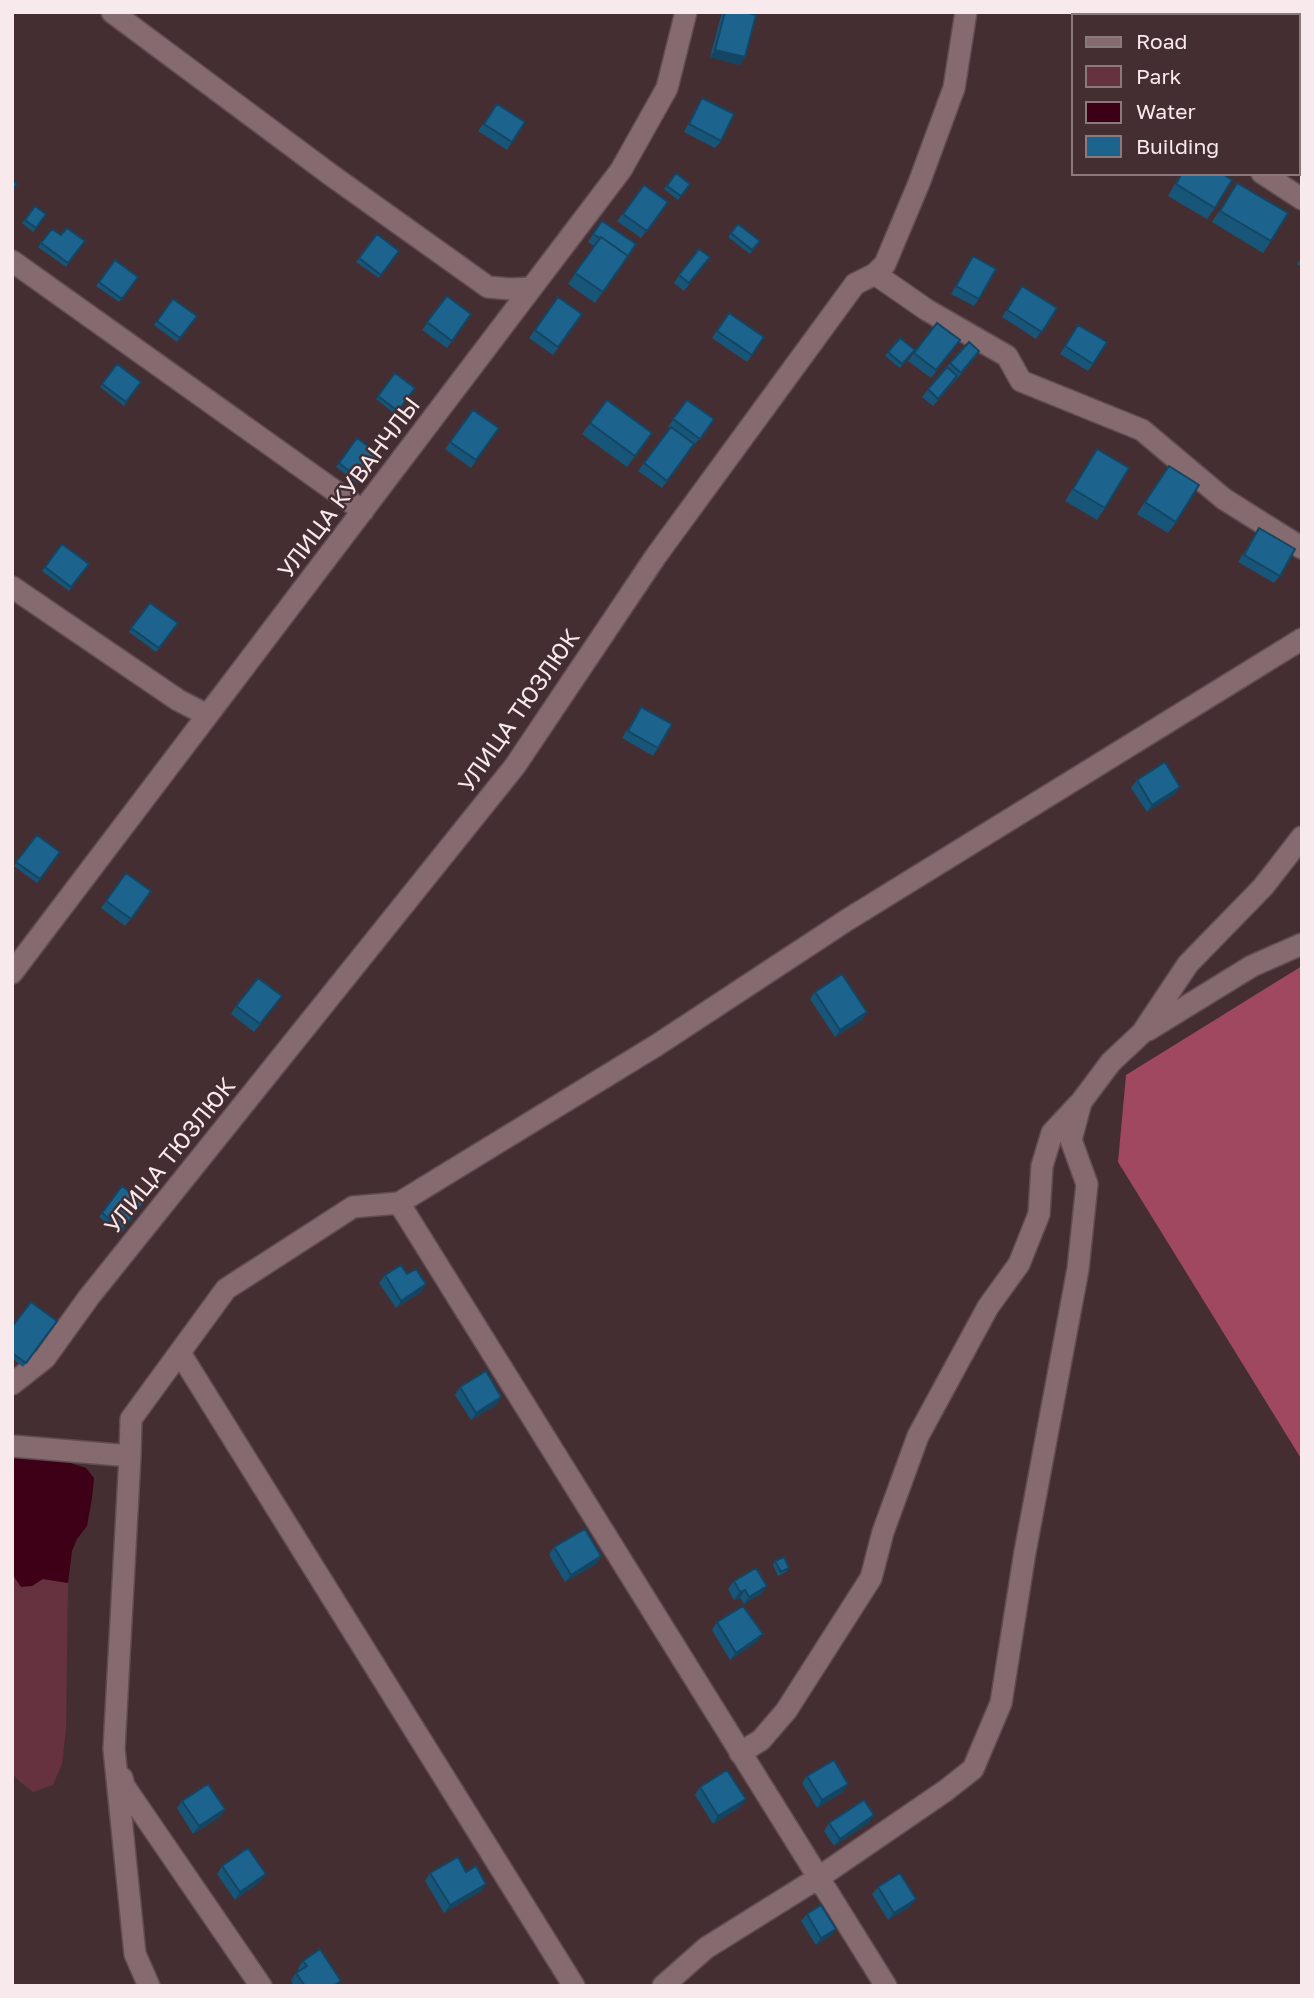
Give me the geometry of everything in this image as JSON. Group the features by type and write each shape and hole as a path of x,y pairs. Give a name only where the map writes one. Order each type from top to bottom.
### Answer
{"street":[{"path":"112,12 138,19 331,175 488,287 531,288"},
{"name":"УЛИЦА КУВАНЧЛЫ","path":"12,973 621,170 667,88 687,12"},
{"name":"УЛИЦА ТЮЗЛЮК","path":"12,1384 45,1358 98,1286 515,766 656,556 855,284 876,274 886,264 954,88 966,12"},
{"path":"1273,176 1302,200"},
{"path":"12,261 363,511"},
{"path":"876,274 927,310 1007,356 1021,381 1142,430 1224,499 1302,548"},
{"path":"12,587 178,700 207,715"},
{"path":"149,1986 135,1954 114,1749 131,1419 226,1289 353,1207 399,1203 657,1045 846,920 1302,639"},
{"path":"1142,1033 1188,964 1263,887 1302,837"},
{"path":"740,1753 761,1740 786,1710 871,1578 883,1532 918,1436 988,1307 1019,1264 1039,1214 1042,1166 1052,1133 1081,1102 1111,1062 1142,1033 1252,966 1302,944"},
{"path":"663,1986 706,1948 818,1878 973,1769 1001,1703 1024,1552 1078,1269 1087,1184 1071,1140 1081,1102"},
{"path":"399,1203 886,1986"},
{"path":"180,1353 575,1986"},
{"path":"12,1446 130,1456"},
{"path":"114,1749 124,1786 261,1986"}],"green space":[{"path":"12,1566 14,1577 32,1586 43,1579 68,1583 66,1728 62,1764 53,1785 33,1792 12,1773"}],"shaded area":[{"path":"1302,966 1302,1460 1118,1162 1126,1075"}],"water":[{"path":"12,1457 55,1458 86,1468 94,1478 87,1526 72,1551 68,1583 43,1579 32,1586 21,1587 14,1577"}],"building":[{"path":"725,12 756,15 745,57 715,50"},
{"path":"702,98 734,114 721,141 689,124"},
{"path":"497,104 525,122 512,142 484,124"},
{"path":"676,173 690,184 681,196 667,186"},
{"path":"1181,175 1224,175 1232,180 1215,208 1176,184"},
{"path":"1237,183 1288,213 1271,241 1220,211"},
{"path":"644,185 668,202 647,231 623,214"},
{"path":"35,206 46,214 36,228 25,220"},
{"path":"602,221 636,244 628,256 593,234"},
{"path":"738,224 760,241 752,250 731,233"},
{"path":"67,228 85,241 68,263 41,243 52,229 61,235"},
{"path":"377,234 399,251 381,275 359,258"},
{"path":"601,237 628,256 603,292 575,273"},
{"path":"699,249 710,257 689,283 679,275"},
{"path":"973,256 996,269 979,299 956,286"},
{"path":"115,260 138,277 122,299 99,282"},
{"path":"1022,286 1057,308 1042,332 1007,310"},
{"path":"447,296 471,314 452,341 427,322"},
{"path":"558,297 582,314 558,347 535,330"},
{"path":"173,299 197,316 180,338 157,321"},
{"path":"729,313 764,337 752,355 717,331"},
{"path":"937,323 960,340 936,370 914,353"},
{"path":"1078,325 1107,342 1093,364 1065,346"},
{"path":"900,338 915,350 902,364 888,352"},
{"path":"969,342 979,351 961,373 950,363"},
{"path":"117,364 141,382 126,402 102,384"},
{"path":"947,367 957,376 938,399 928,389"},
{"path":"395,373 415,388 398,411 378,396"},
{"path":"607,400 652,433 635,456 590,423"},
{"path":"687,400 714,419 700,439 673,419"},
{"path":"473,410 499,428 476,460 450,442"},
{"path":"671,427 694,444 667,481 644,463"},
{"path":"357,438 379,454 360,479 339,463"},
{"path":"1097,449 1129,468 1105,508 1073,489"},
{"path":"1169,466 1199,485 1176,522 1145,502"},
{"path":"1259,528 1295,549 1280,576 1244,555"},
{"path":"62,544 89,564 71,587 45,567"},
{"path":"150,603 178,623 159,648 131,628"},
{"path":"641,707 672,724 658,748 628,731"},
{"path":"1165,762 1180,787 1152,805 1137,780"},
{"path":"37,835 60,852 40,879 16,862"},
{"path":"126,873 151,891 131,919 106,901"},
{"path":"842,974 867,1012 840,1030 815,992"},
{"path":"258,978 282,996 260,1024 236,1006"},
{"path":"122,1186 144,1202 123,1229 102,1213"},
{"path":"401,1265 407,1274 416,1269 426,1284 401,1301 385,1275"},
{"path":"31,1302 57,1321 26,1363 12,1353 12,1327"},
{"path":"486,1371 501,1397 476,1413 460,1387"},
{"path":"585,1529 601,1556 571,1575 554,1547"},
{"path":"784,1557 789,1568 781,1572 775,1561"},
{"path":"756,1568 767,1586 749,1597 745,1590 740,1592 734,1581"},
{"path":"743,1606 763,1634 736,1653 717,1622"},
{"path":"834,1760 848,1784 822,1800 807,1776"},
{"path":"727,1770 746,1799 718,1816 700,1787"},
{"path":"208,1784 225,1809 199,1826 182,1801"},
{"path":"864,1800 874,1815 840,1839 829,1823"},
{"path":"248,1848 266,1874 240,1892 222,1866"},
{"path":"458,1857 466,1872 476,1866 486,1884 450,1905 430,1873"},
{"path":"900,1873 916,1899 894,1913 878,1887"},
{"path":"821,1905 836,1929 821,1938 807,1914"},
{"path":"320,1949 341,1981 333,1986 305,1986 296,1973 307,1966 303,1961"}]}
